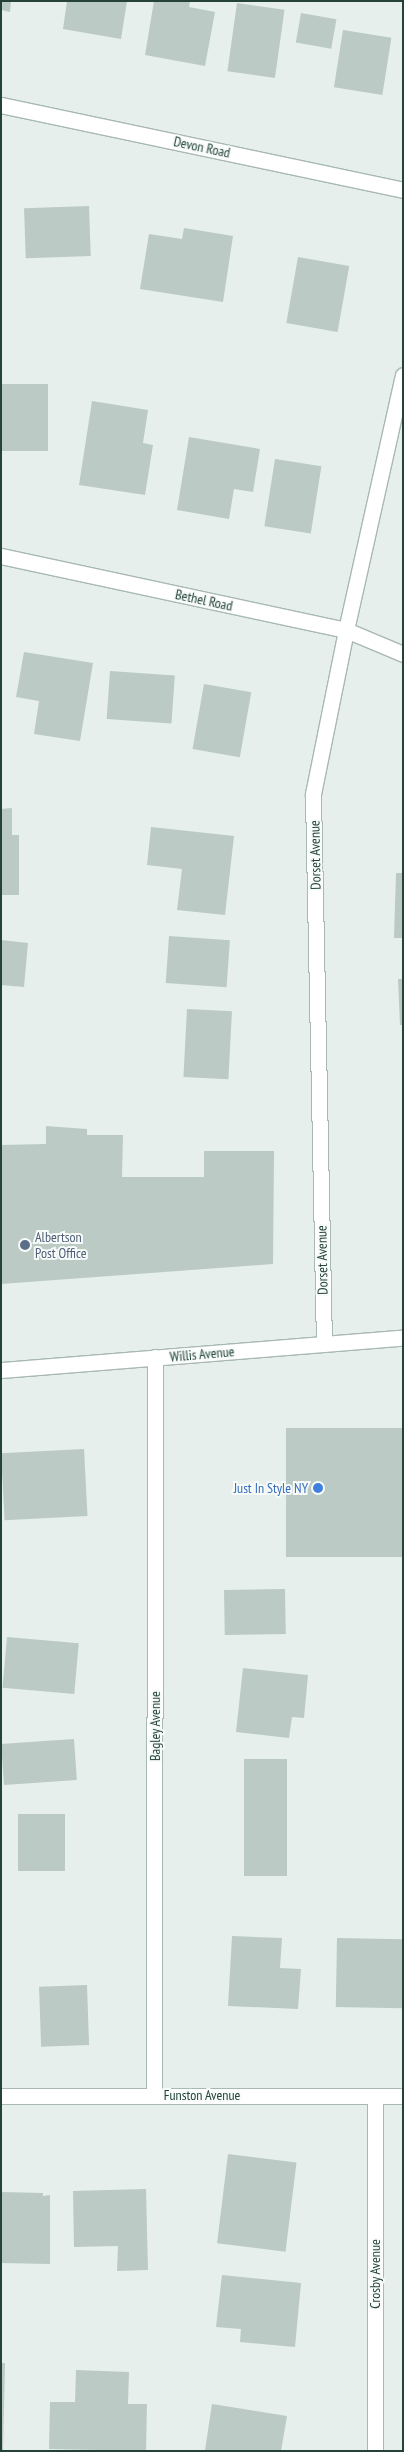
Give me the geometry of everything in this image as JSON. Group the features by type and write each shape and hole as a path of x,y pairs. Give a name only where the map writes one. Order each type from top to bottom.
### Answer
{"street":[{"name":"Devon Road","path":"1,105 403,190"},
{"name":"Dorset Avenue","path":"324,1344 313,794 346,630 403,375"},
{"name":"Bethel Road","path":"1,556 346,630 403,654"},
{"name":"Willis Avenue","path":"1,1370 403,1338"},
{"name":"Bagley Avenue","path":"154,2095 155,1358"},
{"name":"Funston Avenue","path":"1,2096 403,2096"},
{"name":"Crosby Avenue","path":"375,2097 375,2451"}],"building":[{"path":"1,1 11,1 10,12 1,10"},
{"path":"67,1 127,1 121,39 63,29"},
{"path":"154,1 190,1 189,7 215,12 205,66 145,55"},
{"path":"237,3 285,10 275,78 227,71"},
{"path":"301,13 336,19 331,49 296,43"},
{"path":"343,30 391,38 382,95 334,87"},
{"path":"89,206 91,256 26,258 24,208"},
{"path":"184,228 233,236 223,302 140,289 149,234 182,239"},
{"path":"298,257 349,266 338,332 286,323"},
{"path":"1,384 48,384 48,451 1,451"},
{"path":"92,401 148,410 143,443 153,445 145,495 79,485"},
{"path":"189,437 260,449 253,492 234,489 229,519 177,510"},
{"path":"275,459 321,466 311,534 264,526"},
{"path":"24,652 93,663 80,741 34,734 39,701 16,697"},
{"path":"110,671 175,676 171,723 107,719"},
{"path":"204,684 251,692 240,757 193,749"},
{"path":"12,808 12,835 19,835 19,895 1,895 1,809"},
{"path":"151,827 234,836 225,915 177,910 182,869 147,865"},
{"path":"396,873 403,873 403,938 394,938"},
{"path":"169,936 230,940 227,987 166,983"},
{"path":"1,940 28,943 24,987 1,985"},
{"path":"398,979 403,979 403,1025 400,1025"},
{"path":"187,1009 232,1011 228,1079 183,1077"},
{"path":"46,1126 87,1129 87,1135 123,1135 122,1177 204,1177 204,1151 274,1151 273,1264 1,1284 1,1145 46,1144"},
{"path":"286,1428 403,1428 403,1557 286,1557"},
{"path":"84,1449 88,1516 5,1520 1,1453"},
{"path":"285,1589 286,1634 225,1635 224,1590"},
{"path":"7,1637 79,1643 74,1694 3,1688"},
{"path":"243,1668 308,1675 304,1718 292,1717 289,1738 236,1732"},
{"path":"74,1739 77,1780 4,1785 1,1744"},
{"path":"244,1759 287,1759 287,1876 244,1876"},
{"path":"18,1814 65,1814 65,1871 18,1871"},
{"path":"232,1936 282,1938 280,1968 301,1969 298,2009 228,2006"},
{"path":"337,1938 403,1939 402,2008 336,2007"},
{"path":"87,1985 89,2045 41,2047 39,1987"},
{"path":"228,2154 296,2162 286,2252 217,2243"},
{"path":"146,2189 148,2270 117,2271 118,2246 74,2247 73,2191"},
{"path":"1,2192 43,2193 43,2196 50,2195 50,2264 1,2263"},
{"path":"222,2275 301,2283 295,2347 240,2342 241,2329 216,2327"},
{"path":"1,2363 5,2363 3,2451 1,2451"},
{"path":"76,2370 129,2372 128,2404 147,2404 146,2451 49,2449 50,2402 75,2402"},
{"path":"212,2404 287,2416 281,2451 205,2450"}],"place":[{"name":"Albertson Post Office","path":"25,1245"},
{"name":"Just In Style NY","path":"318,1488"}]}
